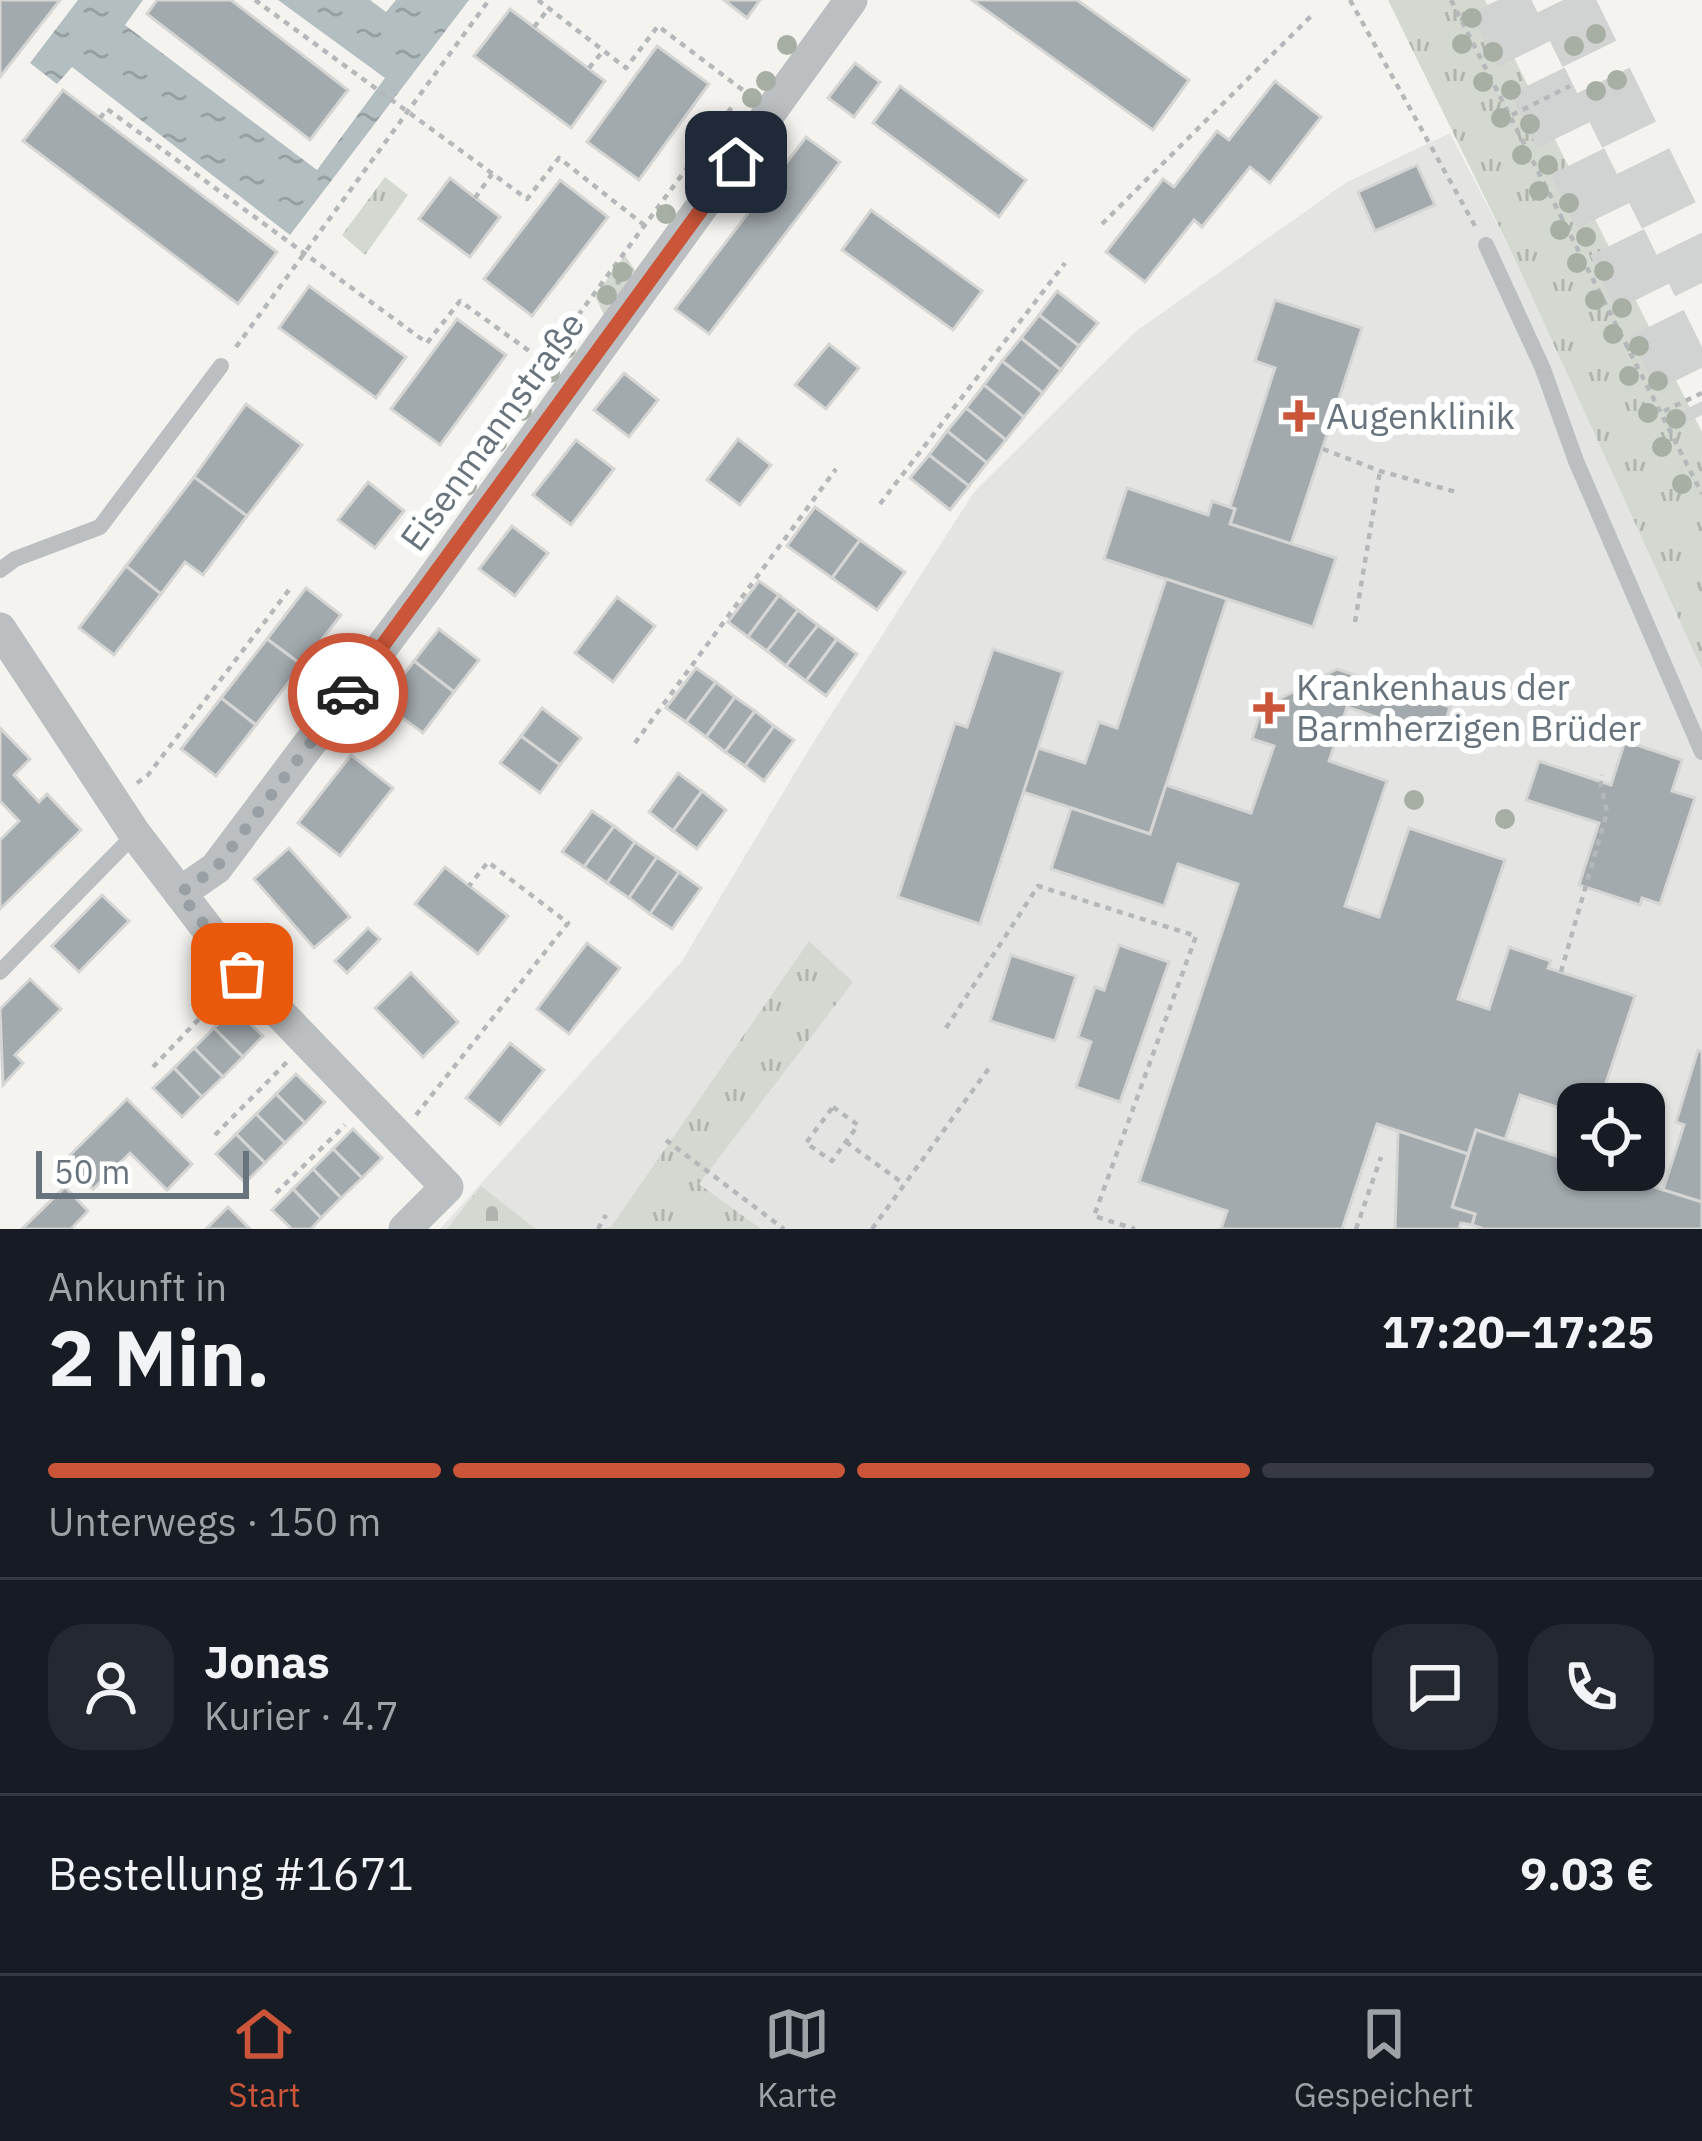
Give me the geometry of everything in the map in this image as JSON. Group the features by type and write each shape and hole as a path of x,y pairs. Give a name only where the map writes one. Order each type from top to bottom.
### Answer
{"street":[{"name":"Eisenmannstraße","path":"180,893 216,868 851,0"},
{"path":"0,628 135,834 242,974 447,1187 405,1229"}],"lane":[{"path":"1486,245 1543,369 1576,460 1702,752"},
{"path":"0,570 15,559 100,527 221,365"},
{"path":"0,972 135,834"}],"path":[{"path":"255,0 527,199 559,158 644,225"},
{"path":"221,365 489,0"},
{"path":"538,0 636,74"},
{"path":"1350,0 1486,245"},
{"path":"1451,0 1702,494"},
{"path":"534,27 549,8"},
{"path":"1102,224 1311,16"},
{"path":"472,524 441,501 744,92 658,26 626,68"},
{"path":"589,68 604,50"},
{"path":"1512,115 1570,86"},
{"path":"100,118 107,109 427,344 460,301 545,363"},
{"path":"475,198 492,174"},
{"path":"880,504 1064,263"},
{"path":"1663,412 1702,393"},
{"path":"1323,448 1380,471 1460,494"},
{"path":"635,743 836,469"},
{"path":"1355,622 1380,471"},
{"path":"112,799 148,776 292,586"},
{"path":"1562,972 1607,812 1602,775"},
{"path":"398,1138 568,923 488,862 469,886"},
{"path":"946,1028 1038,886 1196,936 1094,1216 1135,1229"},
{"path":"153,1067 242,974"},
{"path":"215,1135 305,1043"},
{"path":"872,1229 992,1064"},
{"path":"277,1193 365,1105"},
{"path":"833,1107 858,1126 846,1142 832,1161 806,1143 833,1107"},
{"path":"666,1141 784,1229"},
{"path":"846,1142 904,1184"},
{"path":"1356,1229 1381,1156"},
{"path":"598,1229 606,1216"}],"shaded area":[{"name":"Krankenhaus der Barmherzigen Brüder","path":"1450,133 1512,253 1702,670 1702,1229 440,1229 682,961 811,746 974,492 1135,332 1347,182"}],"green space":[{"path":"1388,0 1485,0 1702,432 1702,670 1512,253"},
{"path":"385,177 408,195 365,255 342,235"},
{"path":"625,255 636,272 604,315 595,296"},
{"path":"809,941 853,982 699,1184 761,1229 599,1229 611,1227"},
{"path":"481,1186 536,1229 447,1229"}],"water":[{"path":"78,0 143,0 125,25 317,170 385,78 278,0 370,0 386,12 396,0 469,0 290,235 72,67 57,84 30,63"}],"building":[{"path":"0,0 60,0 0,77"},
{"path":"157,0 231,0 348,90 310,140 147,14"},
{"path":"724,0 760,0 747,18"},
{"path":"972,0 1077,0 1189,80 1153,130"},
{"path":"510,9 605,81 571,128 474,56"},
{"path":"657,46 709,84 639,180 587,142"},
{"path":"855,63 880,82 854,117 828,98"},
{"path":"1275,81 1321,117 1270,183 1250,167 1202,227 1194,220 1145,282 1106,252 1163,179 1174,187 1217,131 1229,140"},
{"path":"900,86 1026,180 999,217 873,123"},
{"path":"63,90 277,252 238,304 23,141"},
{"path":"806,137 840,162 709,334 675,309"},
{"path":"1417,165 1435,205 1375,231 1358,192"},
{"path":"450,178 500,217 470,257 419,219"},
{"path":"560,180 608,217 532,316 484,279"},
{"path":"871,210 982,291 953,330 842,250"},
{"path":"309,286 406,357 376,398 279,328"},
{"path":"1057,291 1098,323 1079,346 1039,315"},
{"path":"1275,300 1362,328 1291,544 1230,524 1235,509 1230,507 1275,368 1255,361"},
{"path":"1039,315 1079,346 1061,370 1021,338"},
{"path":"457,319 506,355 440,445 391,409"},
{"path":"1021,338 1061,370 1043,393 1002,361"},
{"path":"829,344 859,368 826,409 795,385"},
{"path":"1002,361 1043,393 1024,417 984,385"},
{"path":"624,373 658,400 629,437 594,410"},
{"path":"984,385 1024,417 1006,440 966,408"},
{"path":"246,404 302,445 247,516 194,477"},
{"path":"966,408 1006,440 987,463 947,431"},
{"path":"947,431 987,463 969,486 929,455"},
{"path":"738,439 771,465 740,505 707,480"},
{"path":"576,440 614,469 571,525 533,495"},
{"path":"929,455 969,486 950,510 910,478"},
{"path":"194,477 247,516 203,575 185,562 161,594 126,566"},
{"path":"368,482 404,511 375,548 338,520"},
{"path":"1127,488 1208,515 1212,501 1235,509 1230,524 1336,558 1313,627 1104,559"},
{"path":"815,507 860,540 832,578 787,546"},
{"path":"512,526 548,553 515,596 479,569"},
{"path":"860,540 905,572 877,610 832,578"},
{"path":"126,566 161,594 114,655 79,628"},
{"path":"1166,579 1227,599 1150,834 1023,792 1038,748 1085,763 1099,722 1117,728"},
{"path":"759,581 779,595 748,637 728,622"},
{"path":"306,588 341,615 302,665 267,639"},
{"path":"779,595 798,610 767,651 748,637"},
{"path":"617,597 655,626 613,682 575,653"},
{"path":"798,610 818,625 786,666 767,651"},
{"path":"818,625 837,639 806,681 786,666"},
{"path":"439,629 479,660 454,692 414,661"},
{"path":"267,639 302,665 256,725 221,698"},
{"path":"837,639 857,654 826,696 806,681"},
{"path":"993,649 1063,672 980,924 898,897 955,723 967,727"},
{"path":"414,661 454,692 423,733 382,703"},
{"path":"696,668 716,682 686,722 666,708"},
{"path":"1337,669 1450,707 1440,739 1347,707 1329,761 1387,781 1345,906 1379,917 1409,828 1505,860 1458,999 1489,1009 1509,947 1551,961 1548,968 1635,996 1606,1083 1557,1083 1557,1107 1520,1095 1505,1140 1476,1130 1468,1154 1377,1124 1342,1229 1221,1229 1227,1211 1139,1182 1238,884 1178,864 1164,906 1051,869 1071,808 1150,834 1166,785 1251,813 1274,746 1252,739 1262,708"},
{"path":"716,682 735,697 706,737 686,722"},
{"path":"735,697 755,711 725,752 706,737"},
{"path":"221,698 256,725 216,776 181,749"},
{"path":"542,708 581,738 560,765 521,736"},
{"path":"755,711 774,726 745,766 725,752"},
{"path":"774,726 794,740 764,781 745,766"},
{"path":"0,728 30,759 14,775 39,802 47,794 81,830 0,909 0,840 19,821 0,801"},
{"path":"521,736 560,765 540,793 500,763"},
{"path":"1625,741 1682,760 1672,791 1695,798 1660,904 1642,898 1640,905 1579,885 1599,823 1526,800 1539,761 1611,785"},
{"path":"351,755 393,788 340,856 298,823"},
{"path":"678,773 702,791 673,831 649,812"},
{"path":"702,791 726,810 697,849 673,831"},
{"path":"592,811 614,826 584,867 562,852"},
{"path":"614,826 635,842 607,883 584,867"},
{"path":"635,842 657,857 629,898 607,883"},
{"path":"289,848 350,917 314,948 254,879"},
{"path":"657,857 679,872 650,914 629,898"},
{"path":"445,867 508,916 478,954 415,904"},
{"path":"679,872 701,888 672,929 650,914"},
{"path":"102,895 129,921 79,972 52,946"},
{"path":"368,928 380,939 347,973 335,961"},
{"path":"587,943 620,968 569,1034 537,1009"},
{"path":"1119,945 1169,962 1120,1102 1076,1087 1091,1042 1078,1037 1095,987 1104,990"},
{"path":"1011,955 1076,976 1055,1041 990,1021"},
{"path":"411,973 458,1022 423,1057 375,1008"},
{"path":"30,979 61,1009 15,1055 23,1063 3,1085 0,1009"},
{"path":"234,1008 263,1036 243,1057 214,1028"},
{"path":"214,1028 243,1057 223,1077 194,1048"},
{"path":"510,1043 544,1070 500,1125 466,1098"},
{"path":"194,1048 223,1077 202,1097 174,1068"},
{"path":"1698,1050 1702,1052 1702,1202 1665,1191 1684,1125 1676,1122"},
{"path":"174,1068 202,1097 182,1117 153,1088"},
{"path":"296,1074 325,1102 305,1123 276,1094"},
{"path":"276,1094 305,1123 285,1143 256,1114"},
{"path":"127,1099 192,1164 167,1190 130,1153 93,1189 65,1160"},
{"path":"256,1114 285,1143 265,1163 236,1134"},
{"path":"353,1129 382,1158 362,1178 333,1149"},
{"path":"1476,1130 1557,1156 1557,1191 1665,1190 1702,1202 1702,1229 1484,1229 1472,1225 1475,1214 1452,1207"},
{"path":"1398,1131 1468,1154 1452,1207 1475,1214 1472,1225 1395,1229"},
{"path":"236,1134 265,1163 245,1183 216,1154"},
{"path":"333,1149 362,1178 341,1198 313,1169"},
{"path":"313,1169 341,1198 321,1218 293,1189"},
{"path":"65,1187 88,1211 71,1229 22,1229"},
{"path":"293,1189 321,1218 311,1229 292,1229 272,1210"},
{"path":"228,1207 250,1229 206,1229"}],"tunnel":[{"path":"1498,0 1702,415"},
{"path":"1563,0 1702,283"}],"way so far":[{"path":"242,974 180,893 216,868 348,693"}],"place":[{"name":"Augenklinik","path":"1299,416"},
{"name":"Krankenhaus der Barmherzigen Brüder","path":"1269,708"}],"route":[{"path":"348,693 736,162"}]}
